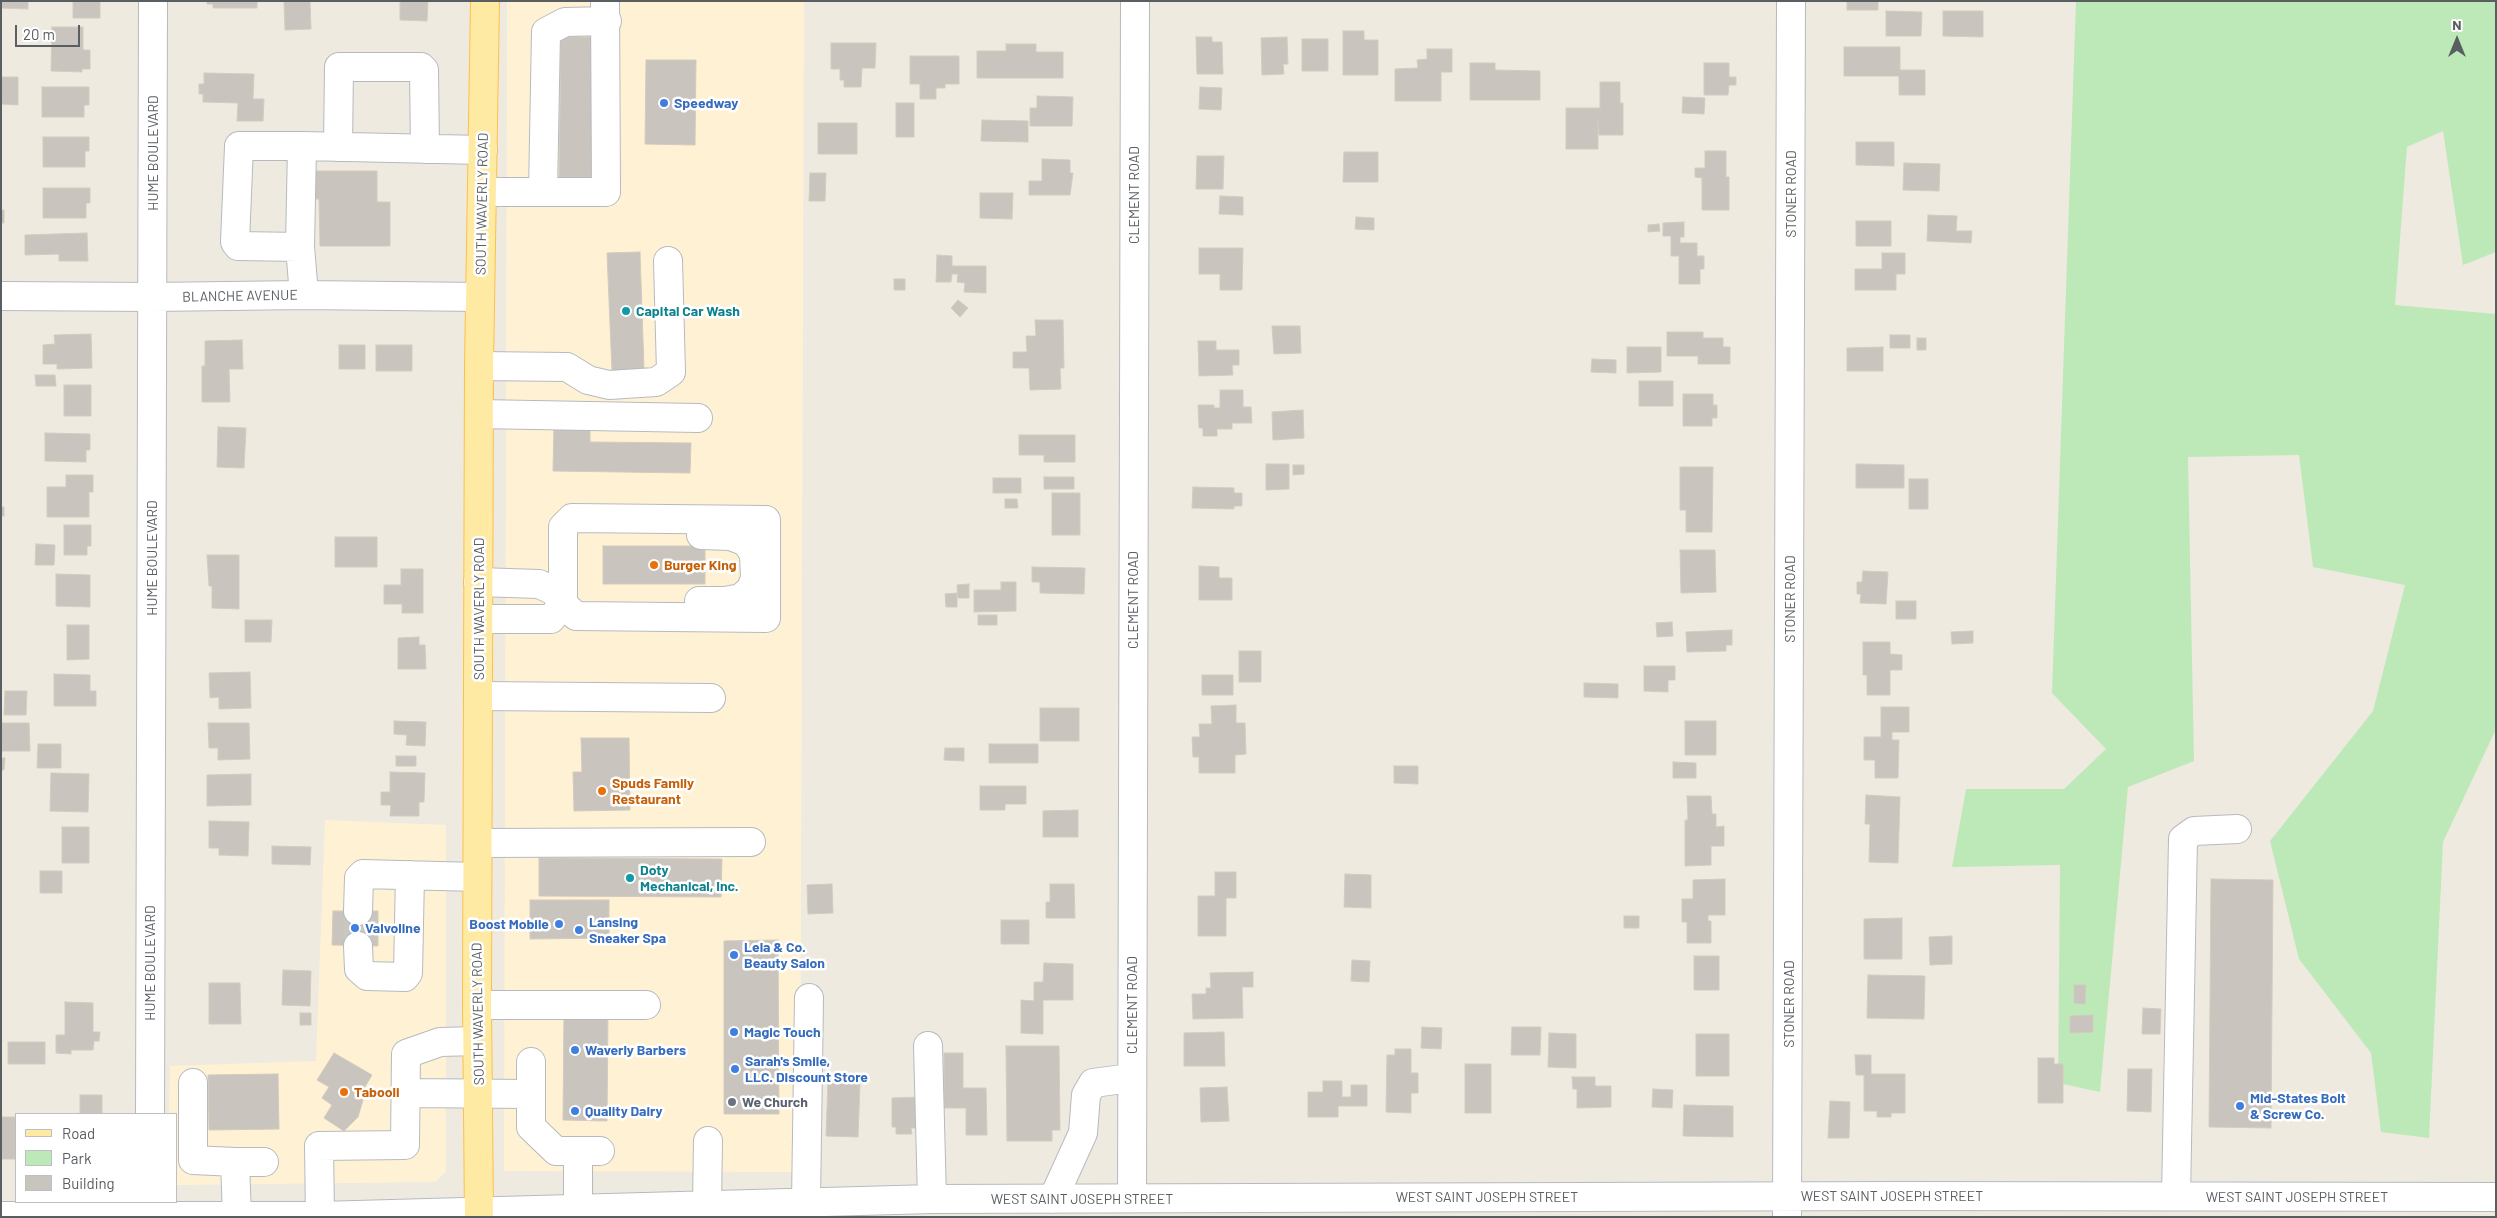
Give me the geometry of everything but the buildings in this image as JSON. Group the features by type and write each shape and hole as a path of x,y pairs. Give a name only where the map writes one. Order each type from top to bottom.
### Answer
{"main road":[{"name":"SOUTH WAVERLY ROAD","path":"479,1214 477,877 479,366 485,1"}],"street":[{"name":"HUME BOULEVARD","path":"150,1113 153,1"},
{"name":"CLEMENT ROAD","path":"1132,1198 1135,1"},
{"name":"STONER ROAD","path":"1788,1207 1791,1"},
{"path":"483,192 543,192 606,192 606,11 565,22 546,32 543,192"},
{"path":"338,147 339,67 421,67 424,70 425,149"},
{"path":"300,247 238,246 235,242 239,146 483,150"},
{"path":"302,146 300,247 304,295"},
{"path":"479,366 567,366 588,380 609,385 656,382 670,372 668,261"},
{"name":"BLANCHE AVENUE","path":"1,296 152,298 304,295 480,298"},
{"path":"479,414 698,418"},
{"path":"478,582 539,584 554,591 563,604 576,616 766,618 766,520 572,518 563,527 563,604 551,619 479,619"},
{"path":"479,696 711,698"},
{"path":"2176,1196 2183,839 2194,831 2237,829"},
{"path":"478,843 751,842"},
{"path":"358,911 359,878 363,874 477,877"},
{"path":"358,946 359,969 367,976 405,977 408,973 410,875"},
{"path":"806,1202 809,998"},
{"path":"477,1005 646,1005"},
{"path":"320,1216 319,1146 405,1146 406,1054 440,1042 477,1041"},
{"path":"928,1046 932,1199"},
{"path":"531,1062 531,1127 556,1151 589,1151 578,1210"},
{"path":"1053,1199 1083,1133 1086,1095 1093,1082 1132,1078"},
{"path":"193,1083 193,1160 264,1162"},
{"path":"406,1093 531,1094"},
{"path":"707,1204 708,1141"},
{"path":"235,1162 236,1216"},
{"name":"WEST SAINT JOSEPH STREET","path":"1,1216 150,1217 479,1214 707,1204 932,1199 1132,1198 1353,1207 2020,1206 2176,1196 2220,1207 2378,1207 2478,1204"},
{"path":"150,1203 150,1217"}],"shaded area":[{"path":"507,1 804,1 800,1172 504,1171"},
{"path":"325,820 446,825 446,1172 435,1182 178,1185 178,1113 169,1113 170,1066 316,1061"}],"green space":[{"path":"2076,1 2496,1 2496,252 2463,265 2443,131 2407,147 2395,305 2496,314 2496,729 2443,842 2429,1138 2381,1132 2371,1053 2299,959 2270,841 2373,711 2405,585 2313,567 2299,455 2188,457 2194,761 2128,787 2100,1092 2058,1083 2060,865 1952,867 1966,789 2064,789 2106,749 2052,693"}],"tunnel":[{"path":"358,911 358,946"}],"place":[{"name":"Speedway","path":"664,103"},
{"name":"Capital Car Wash","path":"626,311"},
{"name":"Burger King","path":"654,565"},
{"name":"Spuds Family Restaurant","path":"602,791"},
{"name":"Doty Mechanical, Inc.","path":"630,878"},
{"name":"Boost Mobile","path":"559,924"},
{"name":"Valvoline","path":"355,928"},
{"name":"Lansing Sneaker Spa","path":"579,930"},
{"name":"Lela & Co. Beauty Salon","path":"734,955"},
{"name":"Magic Touch","path":"734,1032"},
{"name":"Waverly Barbers","path":"575,1050"},
{"name":"Sarah's Smile, LLC. Discount Store","path":"735,1069"},
{"name":"Tabooli","path":"344,1092"},
{"name":"We Church","path":"732,1102"},
{"name":"Mid-States Bolt & Screw Co.","path":"2240,1106"},
{"name":"Quality Dairy","path":"575,1111"}]}
